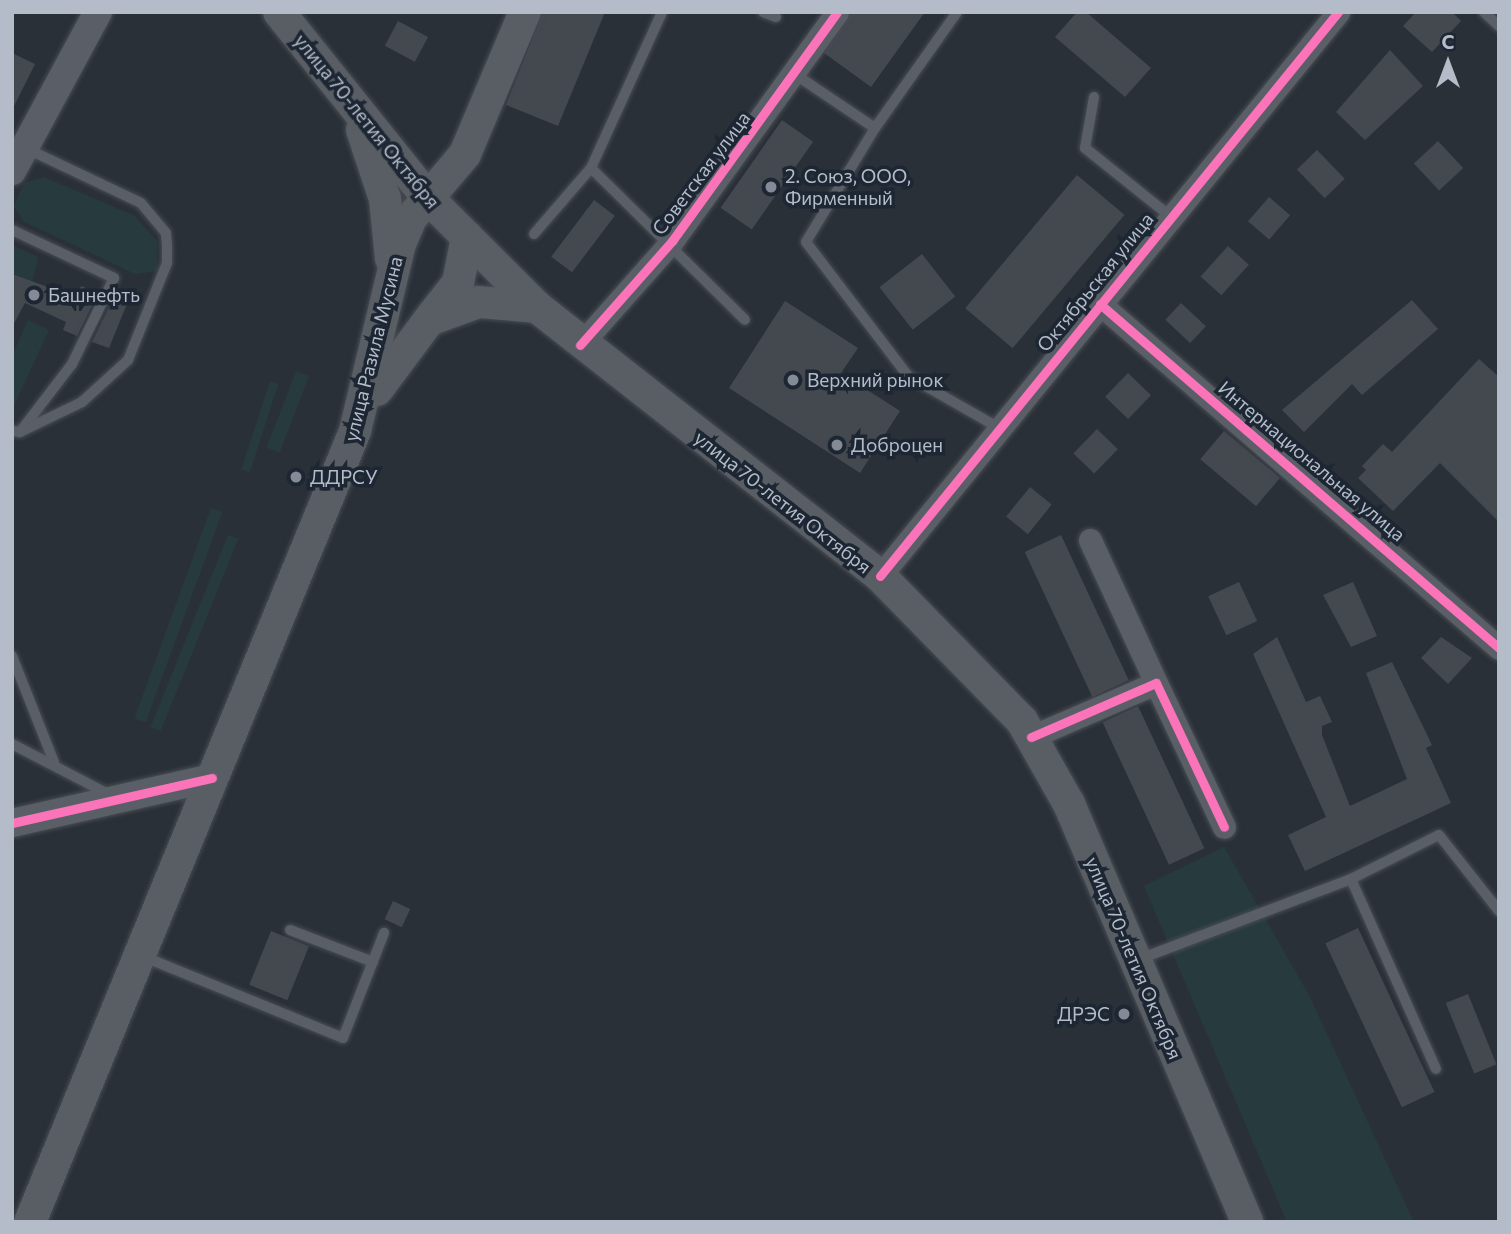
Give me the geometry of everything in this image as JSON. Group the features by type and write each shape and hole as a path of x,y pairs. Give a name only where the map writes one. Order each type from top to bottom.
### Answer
{"main road":[{"name":"улица 70-летия Октября","path":"279,12 428,198 537,307 580,345 880,576 963,654 1031,737 1069,804 1247,1222"},
{"name":"улица Разила Мусина","path":"30,1222 142,956 355,431 392,270 411,219 466,154 525,12"},
{"path":"355,109 385,199 392,270"},
{"path":"355,431 392,363 458,283 467,237"},
{"path":"429,320 479,302 537,307"}],"street":[{"path":"18,159 98,12"},
{"name":"Советская улица","path":"580,345 672,242 796,75 837,12"},
{"name":"Октябрьская улица","path":"880,576 1338,12"},
{"name":"Интернациональная улица","path":"1100,304 1499,648"},
{"path":"1090,540 1224,827"},
{"path":"1031,737 1156,683"},
{"path":"12,823 124,802 212,778"}],"lane":[{"path":"534,234 591,168 662,12"},
{"path":"763,12 776,17"},
{"path":"957,12 875,128 806,242 908,376 999,428"},
{"path":"1484,12 1499,26"},
{"path":"796,75 875,128"},
{"path":"1094,97 1085,148 1171,217"},
{"path":"16,432 82,402 128,360 167,263 166,233 141,203 18,159"},
{"path":"591,168 672,242 745,320"},
{"path":"12,230 114,278 72,364 16,432"},
{"path":"12,656 54,762"},
{"path":"12,744 54,762 124,802"},
{"path":"1134,961 1351,879 1439,835 1499,911"},
{"path":"1351,879 1436,1069"},
{"path":"290,930 373,962"},
{"path":"142,956 343,1038 384,933"}],"green space":[{"path":"44,177 135,216 157,241 157,271 135,274 24,222 14,206 24,183"},
{"path":"12,245 38,257 32,283 12,279"},
{"path":"28,320 49,330 12,410 12,356"},
{"path":"296,371 309,376 280,453 267,448"},
{"path":"270,381 279,384 250,472 241,469"},
{"path":"211,508 222,512 146,723 134,718"},
{"path":"228,535 238,539 161,731 150,727"},
{"path":"1224,847 1309,995 1414,1222 1287,1222 1144,886"}],"building":[{"path":"543,12 605,12 558,126 506,105"},
{"path":"851,12 925,12 871,87 824,53"},
{"path":"1077,12 1086,12 1151,68 1125,97 1055,37"},
{"path":"1416,12 1452,12 1461,21 1432,52 1403,26"},
{"path":"398,21 428,37 415,62 385,46"},
{"path":"1390,50 1423,86 1365,140 1336,112"},
{"path":"12,53 35,64 12,110"},
{"path":"782,120 813,142 752,229 721,208"},
{"path":"1438,141 1463,168 1439,191 1414,164"},
{"path":"1317,150 1345,179 1325,198 1297,169"},
{"path":"1077,175 1124,215 1013,348 965,308"},
{"path":"1269,197 1290,215 1269,240 1248,221"},
{"path":"594,200 615,216 572,272 551,257"},
{"path":"1228,246 1249,265 1221,295 1201,276"},
{"path":"922,254 955,297 913,330 879,287"},
{"path":"12,274 76,297 81,286 98,293 77,336 63,330 66,322 25,303 12,327"},
{"path":"113,299 127,304 109,348 92,342"},
{"path":"1412,300 1438,329 1362,395 1352,384 1304,432 1282,410"},
{"name":"Верхний рынок","path":"785,301 858,348 841,373 900,411 860,473 729,388"},
{"path":"1181,303 1206,326 1190,343 1165,320"},
{"path":"1479,359 1499,377 1499,522 1440,463 1393,511 1358,478 1366,470 1362,466 1383,444 1392,452"},
{"path":"1128,373 1151,395 1128,419 1105,397"},
{"path":"1097,429 1118,449 1094,474 1073,453"},
{"path":"1224,431 1280,478 1256,506 1200,459"},
{"path":"1030,487 1052,505 1028,534 1006,517"},
{"path":"1061,535 1129,680 1092,697 1025,552"},
{"path":"1239,582 1257,621 1226,635 1208,596"},
{"path":"1353,582 1377,636 1351,647 1323,595"},
{"path":"1277,637 1306,702 1320,696 1332,722 1322,726 1322,735 1350,806 1407,779 1366,673 1392,662 1432,745 1426,748 1451,803 1305,871 1288,835 1326,817 1253,654"},
{"path":"1441,637 1472,658 1448,684 1421,658"},
{"path":"1138,706 1204,848 1169,865 1103,722"},
{"path":"393,901 410,909 402,927 385,919"},
{"path":"1358,928 1434,1092 1402,1107 1325,943"},
{"path":"271,931 309,946 287,1000 249,985"},
{"path":"1468,994 1496,1064 1474,1073 1446,1003"}],"cycle path":[{"path":"580,345 672,241 837,12"},
{"path":"880,576 1338,12"},
{"path":"1100,304 1499,648"},
{"path":"1031,737 1156,683 1224,827"},
{"path":"12,823 212,778"}],"place":[{"name":"2. Союз, ООО, Фирменный","path":"771,187"},
{"name":"Башнефть","path":"34,295"},
{"name":"Верхний рынок","path":"793,380"},
{"name":"Доброцен","path":"837,445"},
{"name":"ДДРСУ","path":"296,477"},
{"name":"ДРЭС","path":"1124,1014"}]}
